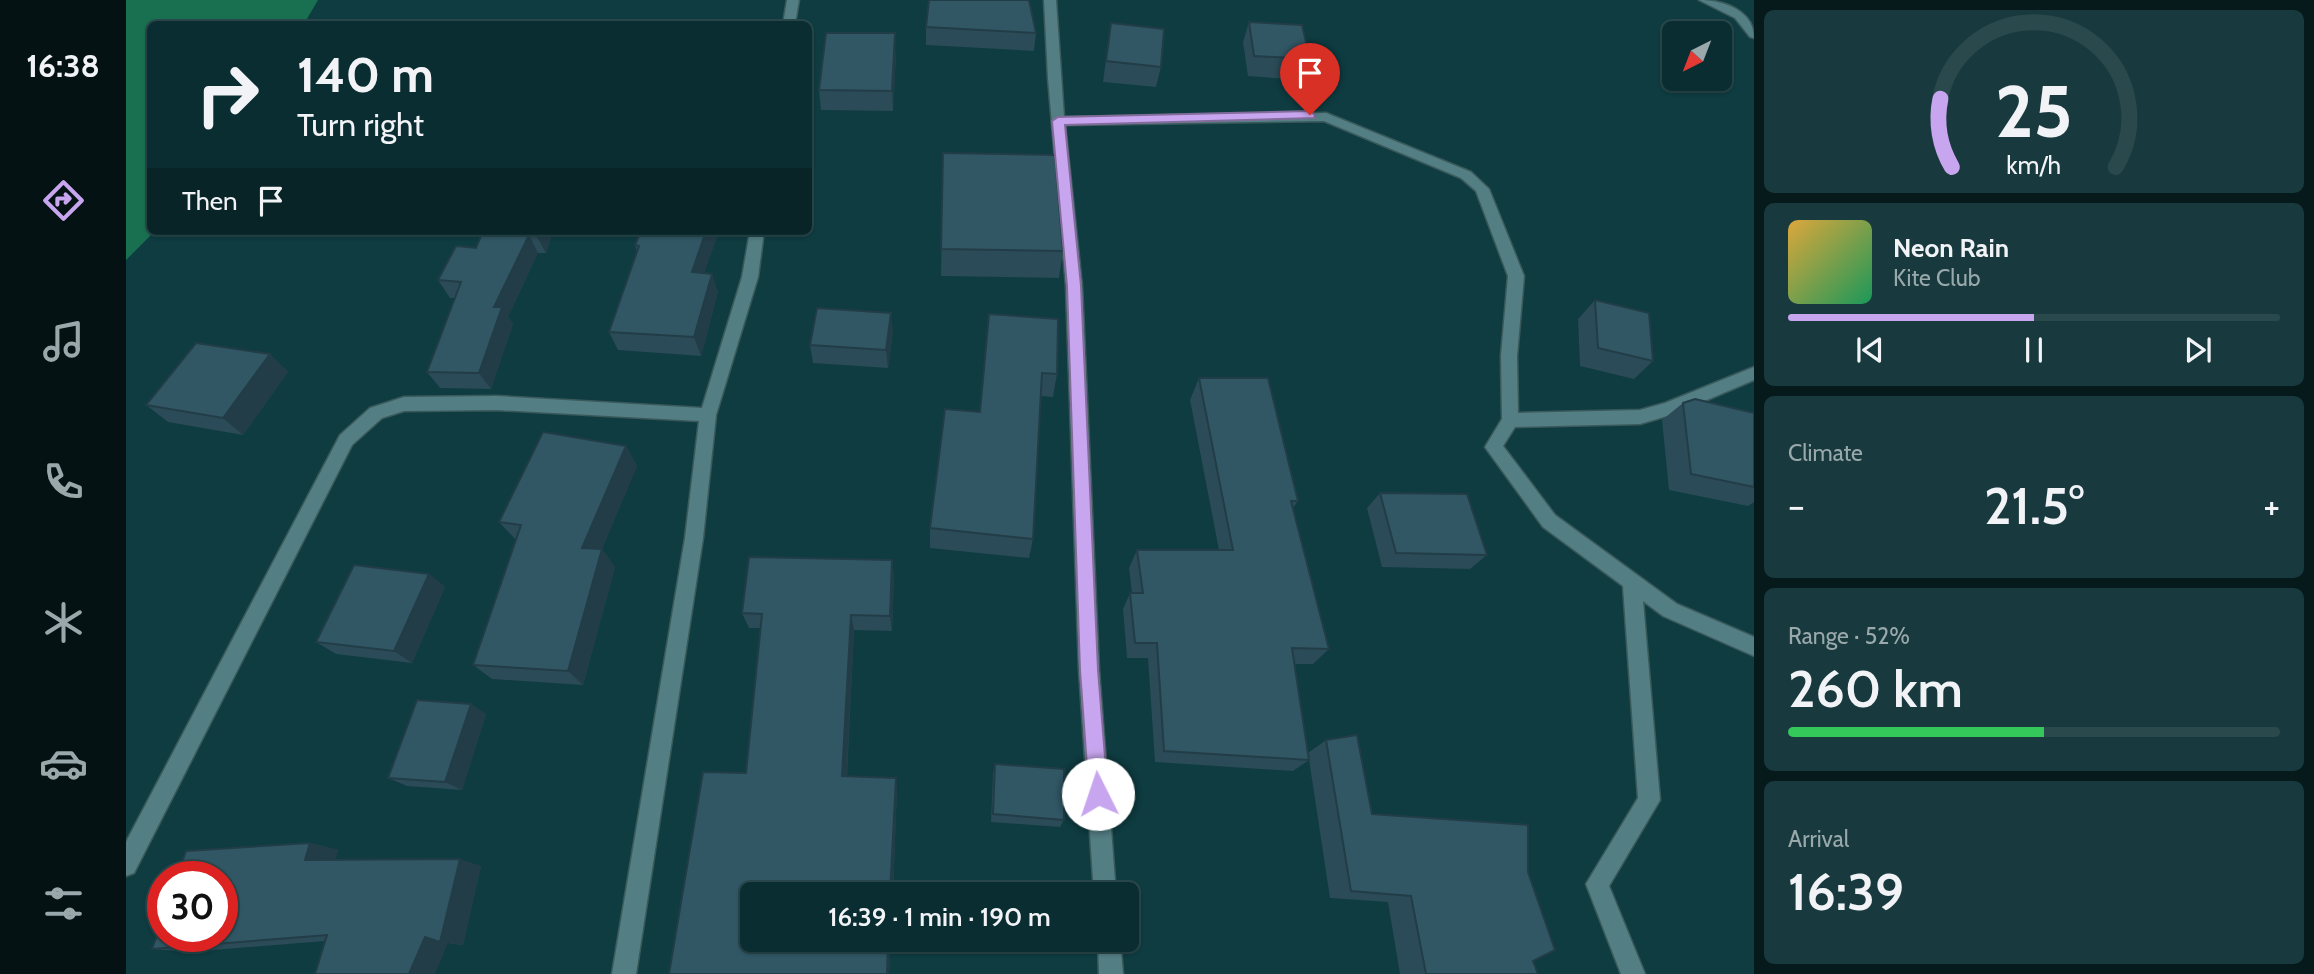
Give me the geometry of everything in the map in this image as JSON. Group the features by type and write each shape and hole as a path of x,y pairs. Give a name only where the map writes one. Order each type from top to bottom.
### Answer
{"street":[{"path":"790,21 793,0"},
{"path":"1051,0 1058,121 1074,286 1089,670 1104,882"},
{"path":"1705,0 1739,15 1754,34"},
{"path":"1058,121 1326,117 1466,175 1482,189 1516,276 1509,356 1510,420 1494,447 1549,521 1670,610 1754,647"},
{"path":"624,974 694,538 708,415 750,277 756,235"},
{"path":"1510,420 1640,417 1668,410 1754,373"},
{"path":"126,865 346,440 376,413 404,404 498,403 708,415"},
{"path":"1632,584 1649,800 1597,884 1633,974"},
{"path":"1109,952 1111,974"}],"green space":[{"path":"126,0 318,0 306,21 147,21 147,235 151,235 126,260"}],"building":[{"path":"929,0 1029,0 1036,33 926,27"},
{"path":"1249,22 1302,25 1310,59 1254,56"},
{"path":"1111,23 1164,29 1161,67 1106,61"},
{"path":"826,33 895,33 892,91 819,90"},
{"path":"943,153 1055,155 1063,251 941,249"},
{"path":"481,235 529,235 494,307 502,307 479,373 427,372 461,282 438,280 456,246 476,248"},
{"path":"639,235 705,235 692,272 712,274 694,337 609,332 639,246 635,245"},
{"path":"1595,300 1649,313 1653,361 1598,348"},
{"path":"817,308 891,313 886,350 810,345"},
{"path":"989,314 1058,319 1057,374 1042,373 1033,539 930,528 945,409 980,412"},
{"path":"196,343 270,354 223,418 146,405"},
{"path":"1199,378 1268,378 1298,501 1291,501 1329,649 1292,648 1309,760 1164,751 1157,643 1135,643 1130,593 1143,593 1137,550 1233,550"},
{"path":"1695,399 1754,413 1754,487 1691,474 1683,403"},
{"path":"543,432 626,446 582,548 602,549 568,671 473,665 521,525 499,522"},
{"path":"1380,493 1467,494 1487,555 1396,553"},
{"path":"749,557 892,560 890,616 851,615 842,776 896,778 891,882 740,882 740,952 888,952 887,974 669,974 703,772 746,773 762,614 742,613"},
{"path":"354,565 429,574 394,651 316,642"},
{"path":"417,700 471,704 445,782 388,778"},
{"path":"1357,735 1372,814 1528,825 1528,872 1555,950 1533,961 1538,974 1426,974 1411,896 1351,891 1326,740"},
{"path":"995,764 1064,769 1064,820 993,814"},
{"path":"310,843 305,860 460,859 440,942 425,937 409,974 315,974 327,935 238,942 238,861 183,861 186,851"}],"route":[{"path":"1098,794 1089,670 1074,286 1058,121 1310,115"}]}
